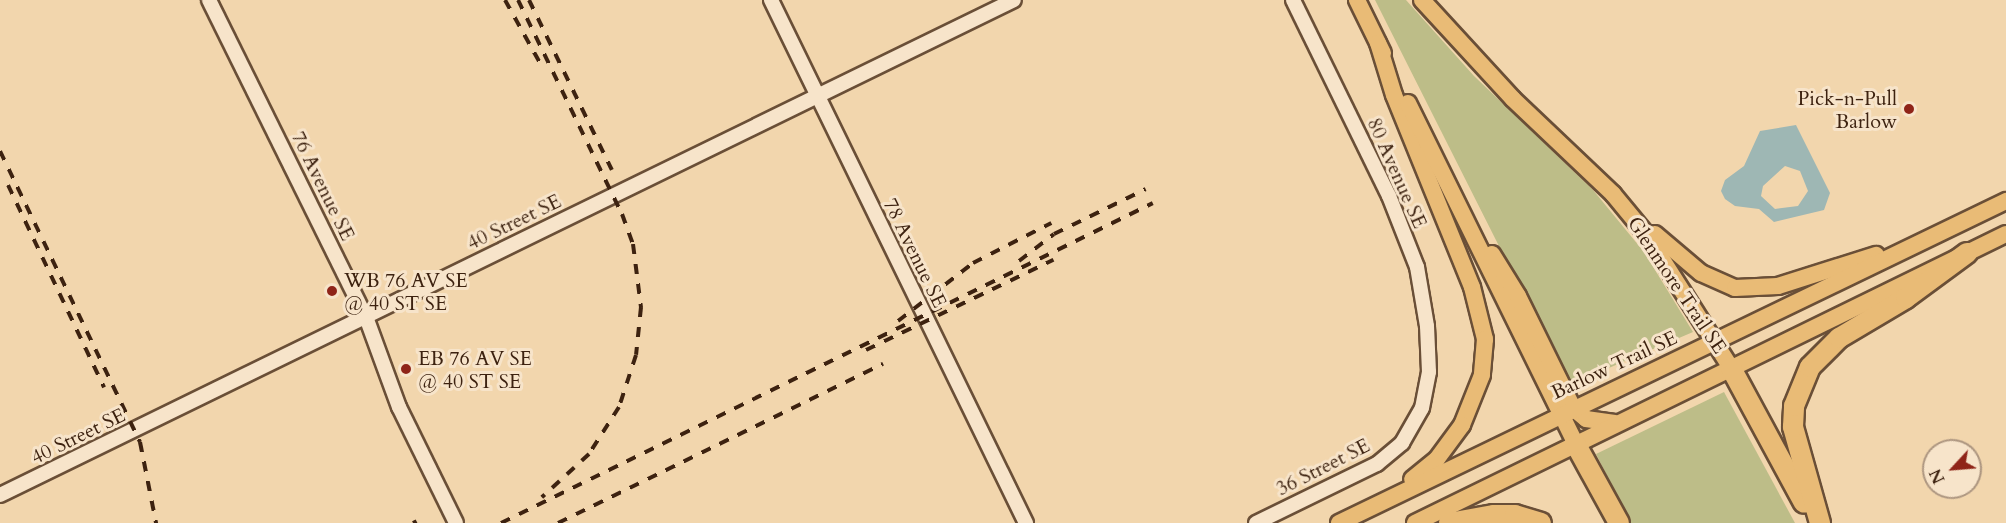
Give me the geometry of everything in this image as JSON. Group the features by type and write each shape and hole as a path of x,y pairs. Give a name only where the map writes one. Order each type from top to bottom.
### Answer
{"highway":[{"path":"1820,523 1793,427 1794,406 1810,367 1839,338 1906,298 1967,253"},
{"name":"Glenmore Trail SE","path":"1731,368 1815,523"},
{"path":"1575,443 1619,523"},
{"path":"1449,523 1494,515 1515,516 1541,523"}],"main road":[{"path":"1357,0 1444,177 1518,296 1567,411 1575,443"},
{"name":"Glenmore Trail SE","path":"1422,0 1514,99 1613,194 1646,234 1716,340 1731,368"},
{"path":"1366,510 1437,459 1462,425 1482,375 1485,339 1472,287 1394,95 1378,43"},
{"path":"1613,194 1679,258 1716,282 1735,288 1779,286 1937,235"},
{"name":"Barlow Trail SE","path":"1339,523 2006,201"},
{"path":"1415,523 2006,234"},
{"path":"1567,411 1586,419 1617,423"}],"street":[{"name":"76 Avenue SE","path":"209,0 366,317 399,407 456,523"},
{"name":"78 Avenue SE","path":"771,0 1026,523"},
{"name":"40 Street SE","path":"0,495 1014,0"},
{"name":"80 Avenue SE","path":"1293,0 1389,196 1417,267 1427,326 1429,372"},
{"name":"36 Street SE","path":"1256,523 1377,464 1402,443 1422,408 1429,372"}],"green space":[{"path":"1375,0 1406,0 1474,76 1593,190 1644,252 1693,332 1569,385"},
{"path":"1724,392 1795,523 1631,523 1596,454"}],"water":[{"path":"1796,125 1830,193 1824,210 1774,222 1759,209 1735,206 1725,199 1721,191 1725,180 1744,166 1760,131","holes":["1785,166 1800,171 1808,191 1798,206 1775,209 1761,196 1763,186"]}],"railway":[{"path":"505,0 540,63"},
{"path":"518,0 622,214 633,244 641,307 636,355 619,407 589,454 542,497"},
{"path":"529,0 612,170"},
{"path":"0,151 140,442 156,523"},
{"path":"8,185 104,387"},
{"path":"1019,261 1054,234 1146,189"},
{"path":"501,523 1153,203"},
{"path":"898,321 973,263 1051,223"},
{"path":"866,350 1053,260"},
{"path":"558,523 883,364"},
{"path":"413,523 417,521"}],"place":[{"name":"Pick-n-Pull Barlow","path":"1909,109"},
{"name":"WB 76 AV SE @ 40 ST SE","path":"332,291"},
{"name":"EB 76 AV SE @ 40 ST SE","path":"406,369"}]}
